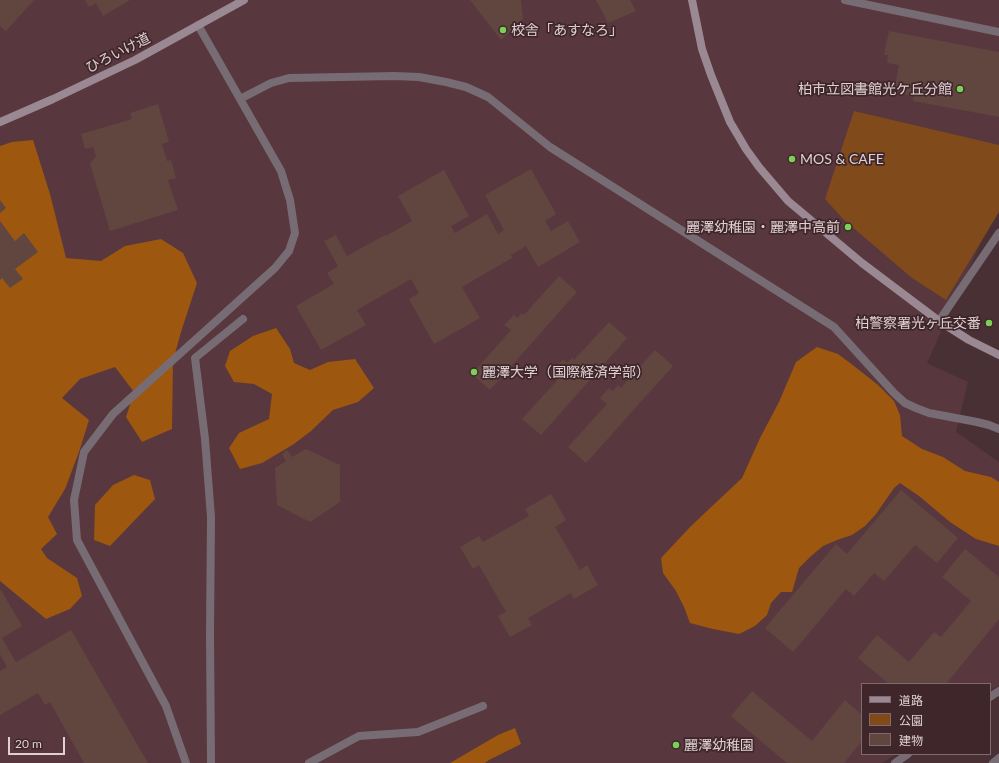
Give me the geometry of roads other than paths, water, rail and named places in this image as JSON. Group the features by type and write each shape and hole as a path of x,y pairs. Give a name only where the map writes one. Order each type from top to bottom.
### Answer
{"street":[{"name":"ひろいけ道","path":"0,122 53,99 135,60 244,0"},
{"path":"692,0 702,49 730,122 759,167 788,201 862,263 939,321 969,340 999,354"},
{"path":"845,0 999,32"},
{"path":"186,763 166,706 77,540 74,500 84,452 113,414 275,268 289,251 295,233 290,200 281,171 198,25"},
{"path":"240,99 271,83 289,78 394,76 418,77 446,82 466,87 488,96 550,147 834,327 894,393 905,403 928,412 977,422 999,429"},
{"path":"939,321 999,233"},
{"path":"211,763 210,633 212,517 205,439 195,358 242,319"},
{"path":"309,763 359,736 418,732 483,706"},
{"path":"895,763 907,755"},
{"path":"993,763 999,758"}],"place":[{"name":"校舎「あすなろ」","path":"503,30"},
{"name":"柏市立図書館光ケ丘分館","path":"960,89"},
{"name":"MOS & CAFE","path":"792,159"},
{"name":"麗澤幼稚園・麗澤中高前","path":"848,227"},
{"name":"柏警察署光ヶ丘交番","path":"989,323"},
{"name":"麗澤大学（国際経済学部）","path":"474,372"},
{"name":"麗澤幼稚園","path":"676,745"}]}
